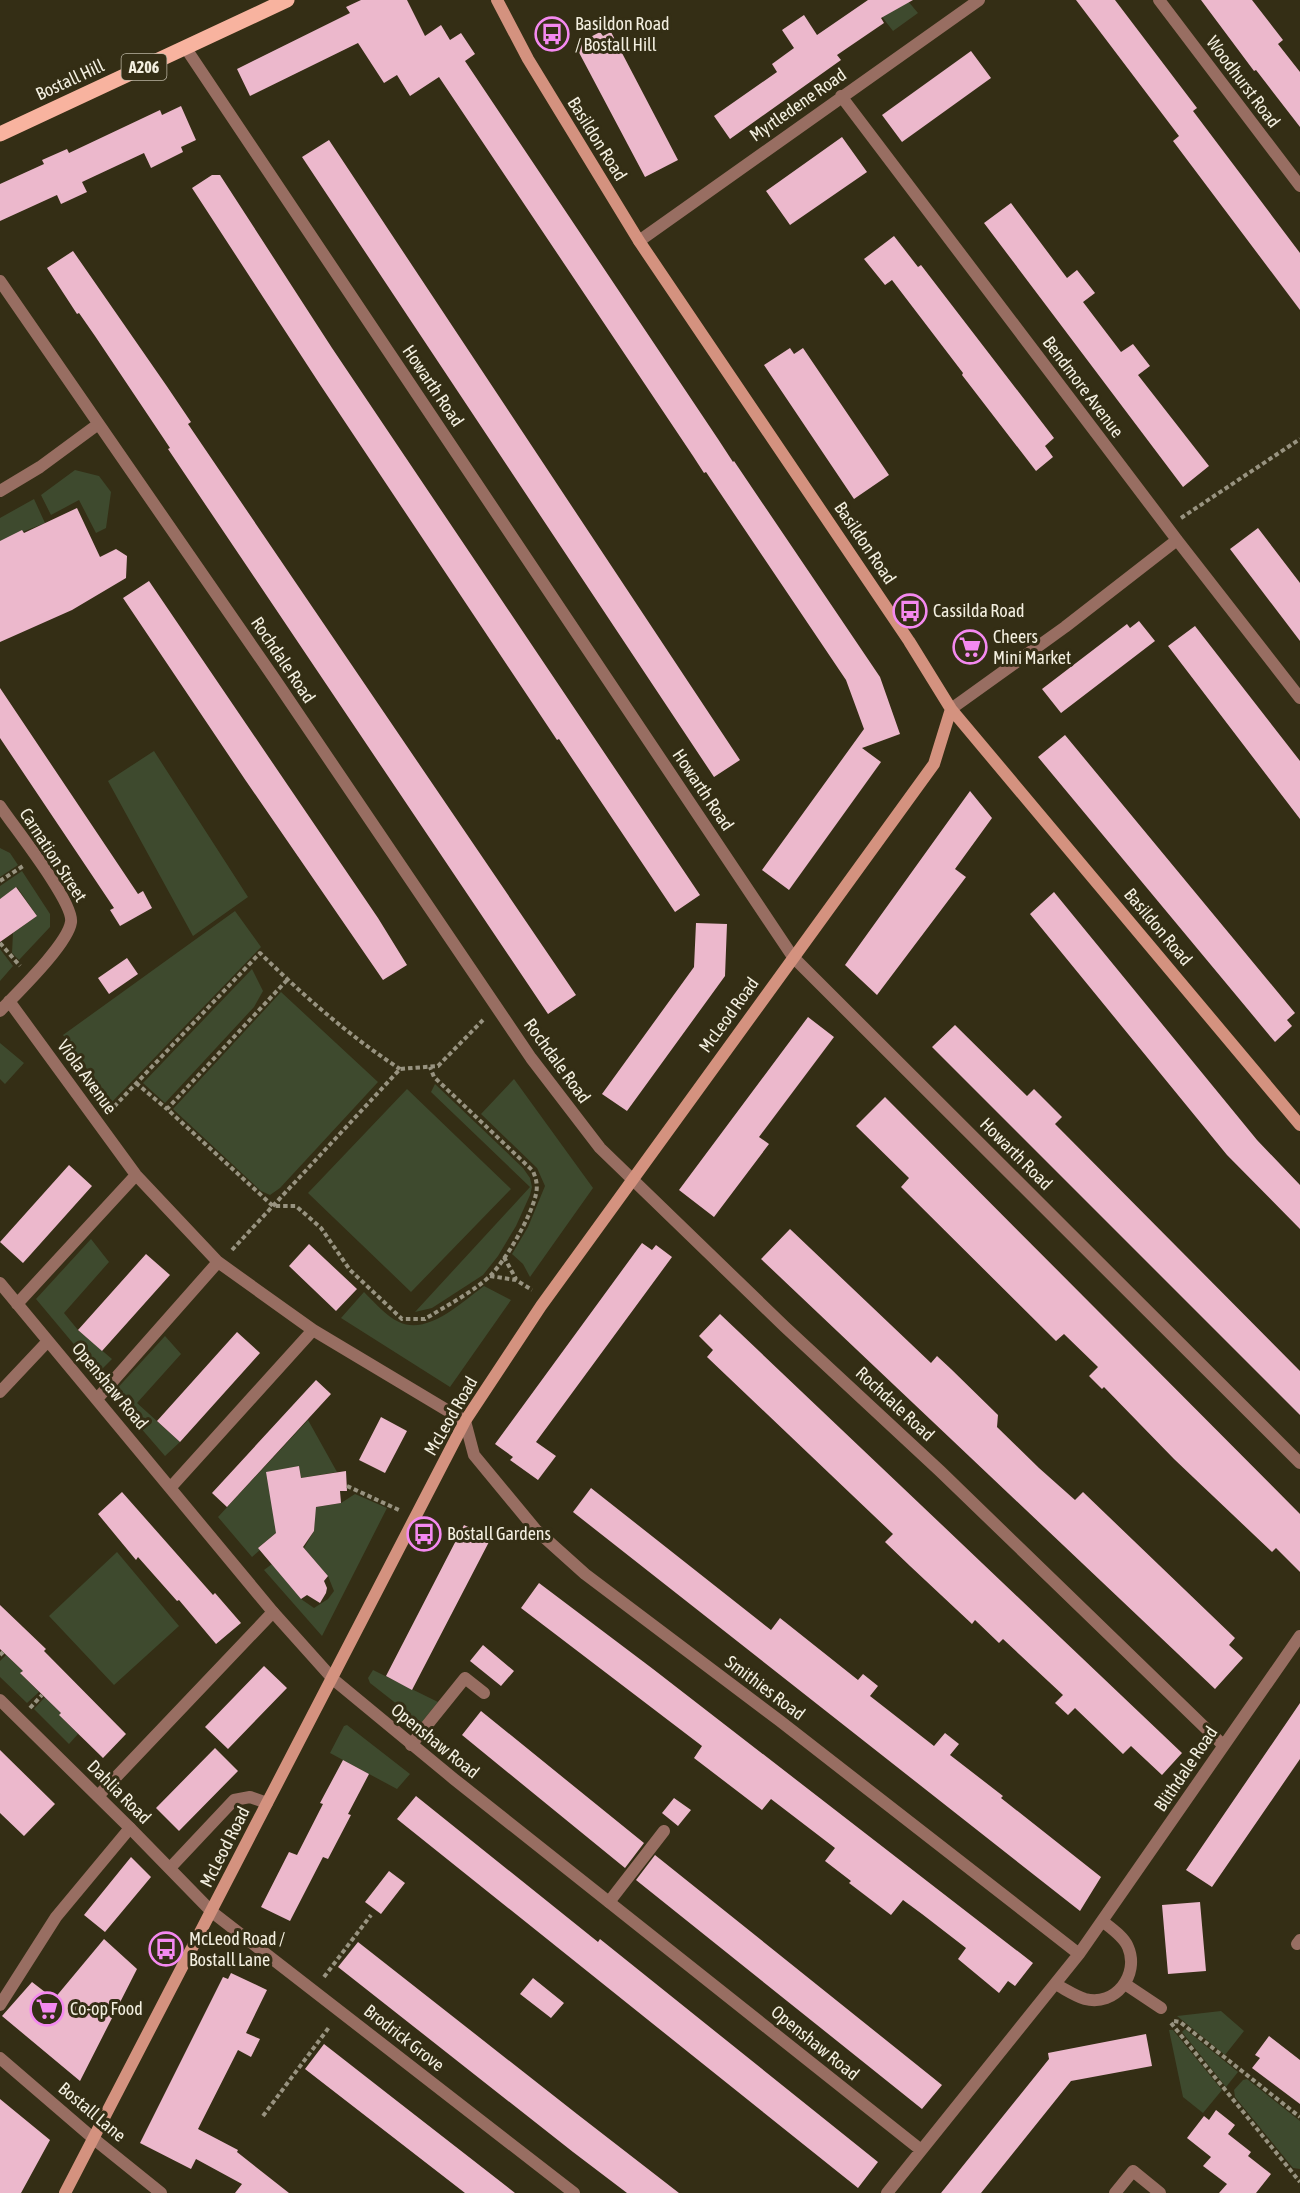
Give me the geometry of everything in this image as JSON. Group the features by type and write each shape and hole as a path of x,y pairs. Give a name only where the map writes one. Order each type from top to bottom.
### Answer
{"main road":[{"name":"Bostall Hill","path":"0,134 287,0"},
{"name":"Basildon Road","path":"497,0 528,59 639,241 909,641 951,709 1300,1125"},
{"name":"McLeod Road","path":"65,2193 465,1421 541,1306 934,764 951,709"}],"street":[{"name":"Myrtledene Road","path":"639,241 979,0"},
{"name":"Woodhurst Road","path":"1159,0 1300,186"},
{"name":"Howarth Road","path":"186,47 794,957 1300,1463"},
{"name":"Bendmore Avenue","path":"841,96 1177,540 1300,698"},
{"name":"Rochdale Road","path":"0,281 288,698 531,1058 600,1148 632,1181 940,1471 1223,1745"},
{"path":"0,491 98,425"},
{"path":"951,709 1065,627 1177,540"},
{"name":"Carnation Street","path":"0,806 5,824 36,858 68,906 71,923 62,941 31,976"},
{"path":"0,1011 31,976"},
{"name":"Viola Avenue","path":"9,1001 136,1175 218,1262 313,1330 465,1421"},
{"path":"17,1304 136,1175"},
{"path":"97,1399 218,1262"},
{"name":"Openshaw Road","path":"0,1283 273,1612 333,1679 411,1745 921,2151"},
{"path":"171,1487 313,1330"},
{"path":"0,1392 48,1341"},
{"name":"Smithies Road","path":"465,1421 474,1455 536,1530 585,1574 780,1720 1079,1954"},
{"path":"98,1796 273,1612"},
{"name":"Blithdale Road","path":"887,2193 1079,1954 1300,1636"},
{"path":"411,1745 465,1678 484,1693"},
{"name":"Dahlia Road","path":"0,1700 212,1912"},
{"path":"170,1868 234,1800 250,1797 267,1803"},
{"path":"0,2005 56,1917 130,1828"},
{"path":"609,1902 664,1831"},
{"name":"Brodrick Grove","path":"212,1912 574,2193"},
{"path":"1056,1984 1085,1999 1093,2000 1108,1997 1125,1984 1132,1967 1127,1944 1102,1921"},
{"path":"1125,1984 1161,2008"},
{"name":"Bostall Lane","path":"0,2058 94,2139 162,2193"},
{"path":"1115,2193 1133,2171 1160,2193"}],"path":[{"path":"1168,528 1300,439"},
{"path":"0,881 36,858"},
{"path":"0,943 31,976"},
{"path":"98,1123 260,953 325,1015 400,1069 438,1066 496,1006"},
{"path":"167,1109 287,980"},
{"path":"136,1083 273,1206 296,1206 321,1228 350,1270 402,1319 424,1319 490,1276 522,1226 536,1194 537,1183 533,1171 434,1077 430,1067"},
{"path":"218,1262 234,1249 400,1069"},
{"path":"490,1276 516,1280 504,1257"},
{"path":"347,1486 416,1518"},
{"path":"314,1991 371,1916"},
{"path":"262,2116 341,2012"},
{"path":"1300,2117 1180,2022 1169,2020 1300,2182"}],"green space":[{"path":"869,0 907,0 918,13 893,31"},
{"path":"75,470 99,476 111,492 106,528 96,533 79,500 51,515 41,495"},
{"path":"34,499 45,523 0,541 0,518"},
{"path":"154,751 248,897 193,936 108,781"},
{"path":"0,848 10,853 18,865 0,877"},
{"path":"22,871 50,914 50,927 19,960 12,953 13,933 37,916 17,887 0,899 0,886"},
{"path":"235,911 261,947 111,1103 63,1035"},
{"path":"0,949 13,966 0,981"},
{"path":"252,969 263,991 254,1007 165,1103 143,1083"},
{"path":"281,992 378,1082 280,1188 270,1195 261,1191 173,1109"},
{"path":"0,1043 24,1063 5,1084 0,1079"},
{"path":"514,1079 593,1188 530,1277 523,1264 512,1254 528,1227 545,1186 537,1168 481,1114"},
{"path":"435,1084 523,1168 530,1178 532,1187 516,1226 498,1256 483,1275 432,1308 415,1312 530,1187 431,1092"},
{"path":"407,1089 511,1189 411,1292 308,1193"},
{"path":"91,1239 109,1262 64,1313 78,1330 112,1359 98,1373 36,1299"},
{"path":"484,1286 511,1300 450,1387 341,1318 364,1292 399,1322 421,1325 444,1315"},
{"path":"165,1336 181,1354 137,1403 180,1442 165,1456 113,1393"},
{"path":"308,1420 337,1472 301,1478 299,1466 267,1472 274,1518 284,1526 258,1548 260,1550 252,1557 218,1517"},
{"path":"355,1494 387,1508 322,1636 264,1570 272,1564 301,1599 314,1608 328,1599 334,1591 328,1576 304,1548 314,1531 315,1518 305,1509 341,1503"},
{"path":"117,1552 179,1626 114,1685 49,1616"},
{"path":"6,1655 23,1671 21,1674 39,1692 27,1703 0,1677 0,1661"},
{"path":"373,1670 438,1702 421,1723 370,1683 368,1678"},
{"path":"45,1697 78,1734 69,1744 34,1709"},
{"path":"347,1725 410,1774 397,1789 330,1753 344,1726"},
{"path":"1221,2011 1244,2031 1225,2055 1177,2016"},
{"path":"1185,2029 1238,2072 1226,2087 1182,2032"},
{"path":"1169,2030 1173,2030 1222,2090 1203,2113 1183,2097"},
{"path":"1247,2079 1300,2121 1300,2169 1293,2168 1235,2097 1234,2090 1243,2080"}],"building":[{"path":"361,0 407,0 425,36 441,25 450,40 461,33 475,54 465,61 880,677 900,734 862,748 881,762 789,890 762,870 864,729 846,680 706,472 704,473 439,77 410,96 397,75 384,83 358,43 250,96 237,69 350,13 346,7"},
{"path":"868,0 913,0 881,18 884,23 837,55 841,60 730,139 714,116 777,72 772,64 794,48 782,30 804,15 817,35"},
{"path":"1076,0 1115,0 1197,108 1193,111 1300,253 1300,310 1173,141 1179,136"},
{"path":"1201,0 1252,0 1283,40 1278,44 1300,72 1300,127 1256,70 1254,71"},
{"path":"600,32 603,36 611,32 678,160 645,177 575,45"},
{"path":"971,51 991,78 902,142 882,115"},
{"path":"181,106 196,140 181,147 183,152 151,168 144,153 82,182 87,192 61,204 57,195 0,221 0,184 44,164 42,160 67,149 69,153 160,110 162,115"},
{"path":"842,137 867,172 790,225 766,191"},
{"path":"329,140 740,760 714,777 302,157"},
{"path":"212,175 220,175 332,348 700,895 675,912 559,739 557,740 192,188"},
{"path":"1011,203 1067,278 1077,270 1095,293 1083,302 1121,352 1133,344 1150,366 1138,375 1209,466 1183,487 984,223"},
{"path":"894,236 918,267 921,265 1054,438 1045,446 1053,457 1036,471 892,280 885,285 864,259"},
{"path":"73,251 166,385 191,422 188,424 576,995 548,1014 168,449 170,448 95,336 79,313 77,314 47,268"},
{"path":"790,348 794,354 803,348 889,475 854,499 764,365"},
{"path":"77,508 100,557 116,549 127,556 126,578 72,610 0,642 0,541 22,530 24,533"},
{"path":"1258,528 1300,583 1300,641 1230,549"},
{"path":"149,581 378,918 407,965 383,980 123,598"},
{"path":"1139,621 1155,641 1061,713 1042,689 1127,624 1130,628"},
{"path":"1195,626 1300,761 1300,819 1168,646"},
{"path":"0,688 138,894 143,891 152,908 120,926 110,910 114,908 0,738"},
{"path":"1065,735 1295,1013 1287,1020 1292,1026 1275,1042 1038,757"},
{"path":"970,791 992,818 955,869 966,877 877,995 845,965"},
{"path":"16,887 37,916 0,942 0,899"},
{"path":"1054,892 1257,1140 1300,1185 1300,1229 1227,1155 1030,914"},
{"path":"696,923 727,924 725,976 627,1111 602,1094 694,967"},
{"path":"127,958 138,974 109,994 98,978"},
{"path":"808,1017 834,1037 759,1137 769,1144 714,1217 679,1190"},
{"path":"955,1025 1027,1096 1034,1089 1062,1117 1055,1124 1300,1371 1300,1415 932,1047"},
{"path":"885,1097 1300,1514 1300,1572 1276,1548 1272,1552 1174,1459 1104,1387 1102,1389 1089,1376 1098,1367 1064,1334 1056,1341 901,1187 909,1178 856,1126"},
{"path":"69,1165 92,1186 23,1263 0,1242"},
{"path":"790,1229 931,1363 937,1356 951,1369 998,1415 997,1427 1039,1468 1075,1500 1083,1492 1235,1638 1229,1645 1243,1658 1215,1689 761,1259"},
{"path":"642,1243 652,1250 656,1245 672,1257 536,1442 556,1456 538,1480 510,1460 513,1457 495,1444"},
{"path":"309,1244 357,1289 336,1311 289,1266"},
{"path":"146,1254 170,1275 102,1351 78,1330"},
{"path":"720,1314 1182,1753 1162,1775 1131,1746 1123,1754 1075,1708 1068,1715 1055,1703 1063,1695 1003,1639 999,1643 975,1620 972,1624 910,1566 885,1542 893,1534 707,1357 713,1350 699,1336"},
{"path":"237,1332 260,1353 180,1442 157,1421"},
{"path":"316,1380 331,1394 227,1507 212,1493"},
{"path":"381,1417 407,1431 385,1473 359,1460"},
{"path":"299,1466 301,1478 346,1471 347,1491 340,1491 341,1503 316,1507 314,1531 303,1547 328,1576 324,1581 327,1588 326,1593 320,1603 307,1595 301,1599 258,1548 276,1533 266,1472"},
{"path":"591,1488 771,1630 780,1618 858,1680 863,1674 878,1686 870,1696 934,1746 945,1733 959,1744 950,1755 1101,1877 1080,1911 573,1512"},
{"path":"122,1492 213,1595 215,1593 241,1623 216,1644 179,1600 177,1601 138,1557 136,1560 98,1514"},
{"path":"464,1525 491,1538 412,1690 386,1676"},
{"path":"539,1583 1033,1963 1015,1986 1008,1981 999,1993 958,1959 966,1948 922,1914 903,1900 891,1915 849,1883 851,1881 825,1861 835,1848 771,1799 762,1810 694,1758 702,1746 521,1608"},
{"path":"0,1605 46,1649 44,1651 126,1734 103,1758 59,1715 61,1713 20,1673 23,1671 0,1649"},
{"path":"483,1645 514,1671 501,1686 470,1661"},
{"path":"264,1666 287,1688 228,1749 205,1727"},
{"path":"1300,1703 1300,1759 1212,1887 1186,1870"},
{"path":"481,1711 644,1843 625,1868 462,1735"},
{"path":"215,1748 238,1771 179,1831 156,1808"},
{"path":"0,1750 55,1804 24,1836 0,1813"},
{"path":"343,1760 369,1774 328,1859 323,1857 290,1921 261,1907 289,1852 297,1855 323,1804 320,1803"},
{"path":"416,1796 598,1942 600,1939 878,2162 858,2188 397,1819"},
{"path":"674,1798 691,1810 678,1826 662,1813"},
{"path":"655,1855 942,2085 922,2109 636,1880"},
{"path":"131,1857 151,1877 105,1932 84,1915"},
{"path":"389,1871 405,1883 381,1914 365,1902"},
{"path":"1200,1902 1206,1971 1168,1974 1162,1905"},
{"path":"104,1939 137,1969 80,2081 2,2016 32,1982 54,1999"},
{"path":"358,1942 679,2193 627,2193 573,2152 338,1967"},
{"path":"231,1973 267,1990 246,2033 260,2039 251,2057 238,2050 198,2129 238,2150 237,2152 289,2193 235,2193 242,2184 196,2159 191,2169 140,2143 223,1977 228,1979"},
{"path":"533,1978 564,2003 551,2018 520,1994"},
{"path":"1146,2034 1152,2066 1071,2081 981,2193 941,2193 1049,2059 1048,2053"},
{"path":"1269,2036 1300,2060 1300,2104 1252,2068 1260,2058 1255,2055"},
{"path":"324,2044 515,2193 465,2193 305,2069"},
{"path":"0,2099 50,2140 21,2193 0,2193"},
{"path":"1216,2110 1235,2125 1228,2134 1251,2152 1248,2156 1271,2174 1256,2193 1219,2193 1227,2184 1203,2166 1211,2157 1187,2138 1204,2116 1209,2120"}],"place":[{"name":"Basildon Road / Bostall Hill","path":"552,34"},
{"name":"Cassilda Road","path":"910,611"},
{"name":"Cheers Mini Market","path":"970,647"},
{"name":"Bostall Gardens","path":"424,1534"},
{"name":"McLeod Road / Bostall Lane","path":"166,1949"},
{"name":"Co-op Food","path":"47,2009"}]}
